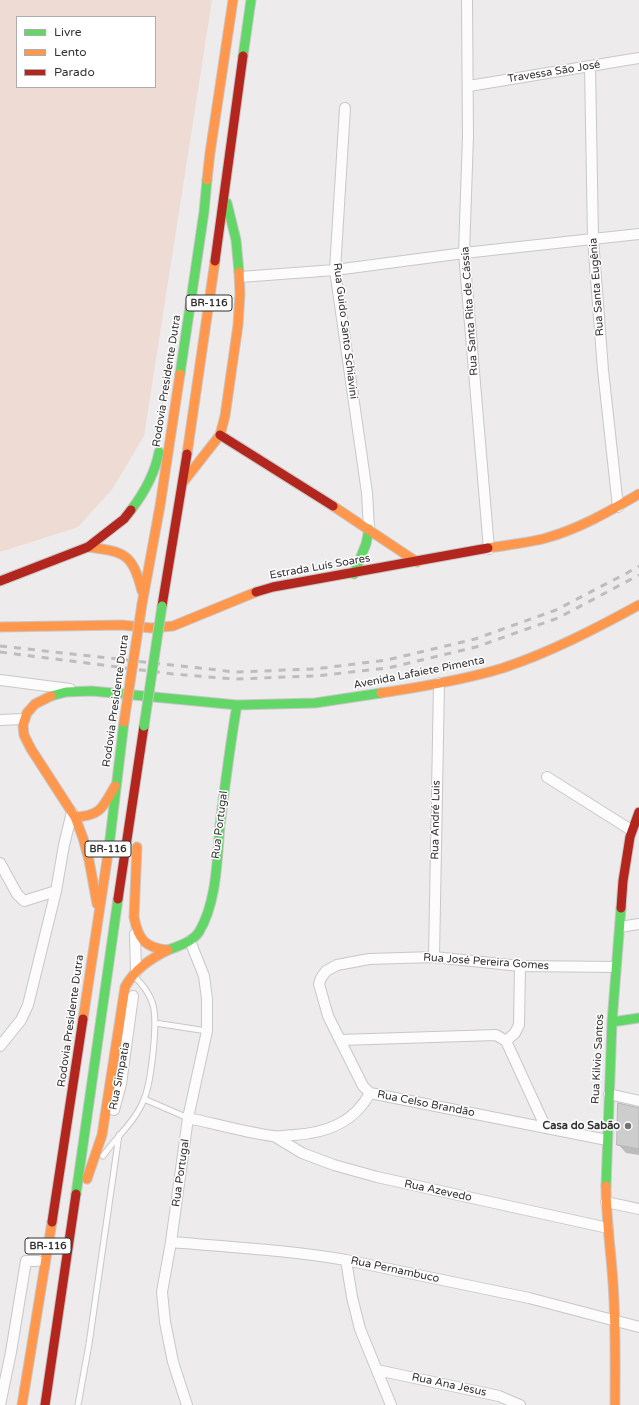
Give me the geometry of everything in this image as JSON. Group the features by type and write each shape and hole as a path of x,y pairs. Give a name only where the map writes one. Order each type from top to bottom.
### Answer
{"main road":[{"name":"Rodovia Presidente Dutra","path":"22,1405 73,1087 118,780 124,722 142,600 162,491 204,212 210,153 233,0"},
{"name":"BR-116","path":"45,1405 132,802 162,606 183,482 251,0"},
{"path":"0,581 88,547 124,519 146,487 157,463 164,428 192,239 210,153"},
{"path":"183,482 220,435 225,416 238,325 240,277 236,240 224,194"},
{"path":"220,435 369,529 417,562"},
{"name":"Estrada Luís Soares","path":"0,627 122,625 151,628 172,626 259,591 273,587 354,574 546,538 579,526 618,507 639,494"},
{"path":"354,574 366,544 369,529"},
{"path":"88,547 112,550 122,553 130,559 137,570 142,600"},
{"name":"Avenida Lafaiete Pimenta","path":"24,719 35,704 48,697 66,692 92,691 238,705 315,703 439,683 502,668 550,651 584,635 639,605"},
{"name":"Rua Portugal","path":"190,941 198,933 206,917 212,890 229,750 238,705"},
{"path":"24,719 22,729 26,742 74,815 89,854 98,918"},
{"path":"74,815 85,817 96,814 104,804 118,780"},
{"path":"132,802 138,828"},
{"name":"Rua Kilvio Santos","path":"615,1405 616,1321 606,1202 607,1140 612,1022 623,881 631,830 639,812"},
{"path":"137,839 134,917 135,929 142,940 152,947 158,950 168,950"},
{"path":"73,1216 102,1135 125,987 128,980 135,975 143,965 168,950 190,941"},
{"path":"612,1022 639,1018"},
{"path":"17,1405 46,1204 61,1121 73,1087"}],"street":[{"name":"Rua Santa Rita de Cássia","path":"467,0 469,86 464,253 489,549"},
{"name":"Travessa São José","path":"469,86 639,58"},
{"name":"Rua Santa Eugênia","path":"590,66 594,239 603,370 618,507"},
{"name":"Rua Guido Santo Schiavini","path":"345,108 335,270 366,486 369,529"},
{"path":"240,277 335,270 464,253 639,234"},
{"path":"0,680 92,691"},
{"name":"Rua André Luis","path":"434,957 439,683"},
{"path":"0,720 24,719"},
{"path":"547,777 631,830"},
{"path":"0,1046 21,1020 28,1005 56,891 64,845 74,815"},
{"path":"0,863 16,894 24,901 56,891"},
{"path":"620,927 639,924"},
{"name":"Rua Simpatia","path":"73,1216 101,1161 121,1084 135,975 135,929"},
{"name":"Rua Portugal","path":"187,1405 173,1362 165,1322 162,1292 171,1242 188,1118 206,1031 207,999 204,976 190,941"},
{"name":"Rua José Pereira Gomes","path":"370,1093 363,1086 328,1016 319,984 326,971 337,965 369,960 434,957 520,966 616,967"},
{"path":"506,1041 515,1033 519,1025 520,966"},
{"path":"340,1040 496,1035 506,1041 546,1128"},
{"name":"Rua Celso Brandão","path":"188,1118 274,1136 305,1134 322,1131 335,1126 354,1114 364,1104 370,1093 607,1140"},
{"path":"609,1094 639,1101"},
{"name":"Rua Azevedo","path":"274,1136 302,1153 334,1166 377,1177 608,1228"},
{"path":"606,1202 639,1209"},
{"name":"Rua Pernambuco","path":"171,1242 245,1248 346,1260 529,1298 639,1327"},
{"path":"346,1260 352,1297 360,1329 392,1405"},
{"path":"0,1405 11,1352 26,1261 38,1261"},
{"name":"Rua Ana Jesus","path":"377,1370 499,1396 520,1405"}],"lane":[{"path":"101,1161 109,1148 132,1119 144,1099 149,1080 155,1016 153,1003 135,975"},
{"path":"155,1023 206,1031"},
{"path":"144,1099 188,1118"},
{"path":"78,1405 89,1344 119,1135"}],"shaded area":[{"path":"0,0 212,0 144,436 113,488 78,527 0,552"}],"building":[{"name":"Casa do Sabão","path":"618,1103 639,1108 639,1149 617,1145"}],"railway":[{"path":"0,646 235,672 315,669 387,660 475,639 556,610 639,566"},
{"path":"0,652 173,674 234,679 315,676 388,668 476,647 558,618 639,575"}],"traffic: fast":[{"path":"243,56 251,0"},
{"path":"180,374 204,212 207,180"},
{"path":"227,203 236,240 239,272"},
{"path":"131,510 140,497 155,468 159,452"},
{"path":"354,574 366,544 369,529"},
{"path":"144,726 162,606"},
{"path":"51,696 66,692 92,691 237,705 315,703 381,693"},
{"path":"168,950 185,943 199,932 205,920 213,894 220,825 237,705"},
{"path":"109,847 124,722"},
{"path":"76,1194 118,899"},
{"path":"606,1186 612,1022 621,908"},
{"path":"612,1022 639,1018"}],"traffic: slow":[{"path":"207,180 233,0"},
{"path":"187,454 215,261"},
{"path":"184,481 220,435 225,416 238,325 240,294 239,272"},
{"path":"142,604 160,506 180,374"},
{"path":"488,548 546,538 570,530 594,519 639,494"},
{"path":"333,506 417,562"},
{"path":"88,547 119,553 125,557 135,569 142,591"},
{"path":"0,627 122,625 151,628 173,626 256,592"},
{"path":"124,722 142,604"},
{"path":"381,693 458,680 521,662 572,640 639,605"},
{"path":"51,696 35,704 27,713 23,725 24,735 31,749 75,817 89,860 97,904"},
{"path":"75,817 91,815 100,809 115,786"},
{"path":"83,1019 109,847"},
{"path":"137,847 134,917 136,925 140,937 144,941 154,947 168,950"},
{"path":"87,1179 102,1135 125,987 138,970 155,957 168,950"},
{"path":"606,1186 615,1314 615,1405"},
{"path":"22,1405 52,1222"}],"traffic: jam":[{"path":"215,261 243,56"},
{"path":"220,435 333,506"},
{"path":"162,606 187,454"},
{"path":"0,581 88,547 124,519 131,510"},
{"path":"256,592 273,587 488,548"},
{"path":"118,899 144,726"},
{"path":"621,908 623,881 630,837 639,812"},
{"path":"52,1222 83,1019"},
{"path":"45,1405 76,1194"}],"place":[{"name":"Casa do Sabão","path":"628,1126"}]}
